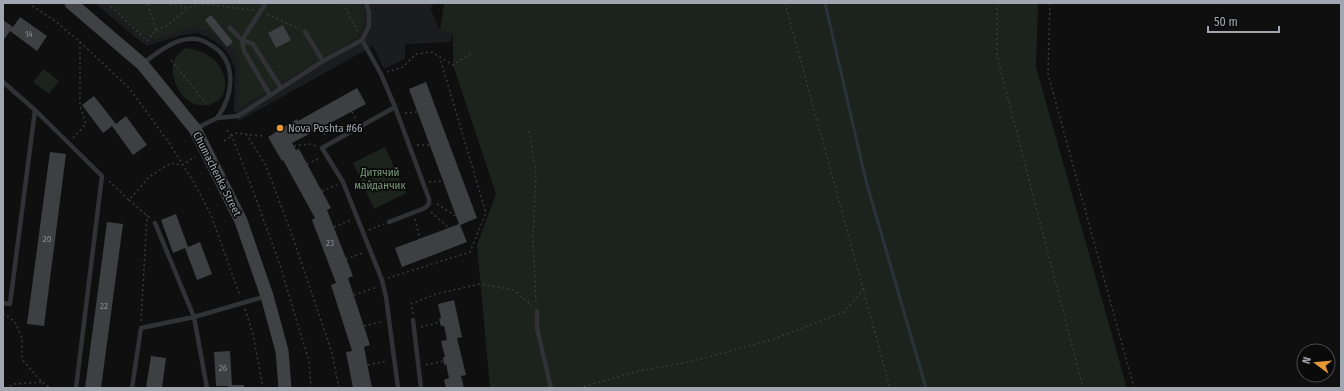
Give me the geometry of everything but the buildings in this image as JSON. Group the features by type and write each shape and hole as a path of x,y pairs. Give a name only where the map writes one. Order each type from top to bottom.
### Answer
{"street":[{"name":"Chumachenka Street","path":"71,3 142,64 195,129 241,221 267,296 282,351 286,388"}],"lane":[{"path":"266,3 242,40 244,51 270,95"},
{"path":"195,129 217,118 238,116 323,61 362,40 369,26 369,12 366,3"},
{"path":"230,28 242,40 253,44 281,88"},
{"path":"305,32 323,61"},
{"path":"142,64 161,50 175,43 188,39 202,40 218,48 228,65 231,80 230,94 224,109 217,118"},
{"path":"362,40 381,74 396,107 429,199 429,204 425,208 389,222"},
{"path":"3,82 35,110 102,176 76,388"},
{"path":"396,107 322,148 343,182 383,282 398,388"},
{"path":"3,303 10,304 35,110"},
{"path":"156,223 194,317 207,388"},
{"path":"132,388 140,328 194,317 267,296"},
{"path":"536,311 537,328 550,388"},
{"path":"413,320 421,388"}],"path":[{"path":"28,3 55,21 80,42 129,88 170,144 193,181 211,215 243,303 253,334 263,388"},
{"path":"107,3 148,41 156,30 168,25 188,8 203,3"},
{"path":"147,3 156,30"},
{"path":"165,3 188,8"},
{"path":"344,3 362,40"},
{"path":"786,3 890,388"},
{"path":"997,3 997,56 1083,388"},
{"path":"1050,3 1048,74 1134,388"},
{"path":"69,143 86,124 80,106 80,42"},
{"path":"381,74 403,67 416,54 432,52 453,65 473,52"},
{"path":"354,295 383,282 470,252 486,213 440,58"},
{"path":"171,60 206,103"},
{"path":"352,112 360,127"},
{"path":"398,113 417,112"},
{"path":"321,129 330,144"},
{"path":"227,130 232,136 259,208 297,322 309,361 311,388"},
{"path":"530,131 536,174 533,237 536,311"},
{"path":"224,141 235,133 262,136"},
{"path":"246,134 266,166 292,235 332,353 340,388"},
{"path":"294,146 309,144 322,148"},
{"path":"409,146 430,145"},
{"path":"307,164 327,155"},
{"path":"129,200 149,177 171,163 182,165 195,157"},
{"path":"102,176 156,223"},
{"path":"423,182 443,181"},
{"path":"322,191 343,182"},
{"path":"429,199 457,217"},
{"path":"425,208 449,228"},
{"path":"413,213 420,239"},
{"path":"140,328 147,215"},
{"path":"334,227 358,217"},
{"path":"364,232 389,222"},
{"path":"346,259 371,250"},
{"path":"413,320 411,304 436,294 480,284 514,290 536,311"},
{"path":"579,388 638,371 688,362 771,340 844,312 864,289"},
{"path":"3,313 15,322 22,338 22,359 42,382 50,388"},
{"path":"364,326 389,320"},
{"path":"414,328 440,322"},
{"path":"368,365 394,360"},
{"path":"418,366 443,361"},
{"path":"5,388 14,384 42,382"}],"shaded area":[{"path":"95,3 435,3 430,8 440,30 453,34 450,42 405,44 405,59 384,69 373,46 239,121 234,111 235,69 229,55 222,46 210,38 197,33 182,35 147,46"}],"green space":[{"path":"107,3 361,3 364,13 364,21 356,38 239,108 239,62 235,51 209,30 197,27 187,28 157,40 141,35"},
{"path":"444,3 1038,3 1036,67 1127,388 490,388 477,245 496,194 453,65 453,34 440,30"},
{"path":"185,48 197,50 209,56 222,70 225,82 223,95 219,100 208,106 194,104 187,100 178,90 175,83 173,76 174,63 177,56"},
{"path":"44,69 59,81 49,94 33,82"},
{"name":"Дитячий майданчик","path":"385,147 406,193 374,209 353,163"}],"waterway":[{"path":"825,3 866,181 926,388"}],"place":[{"name":"Nova Poshta #66","path":"280,128"}]}
